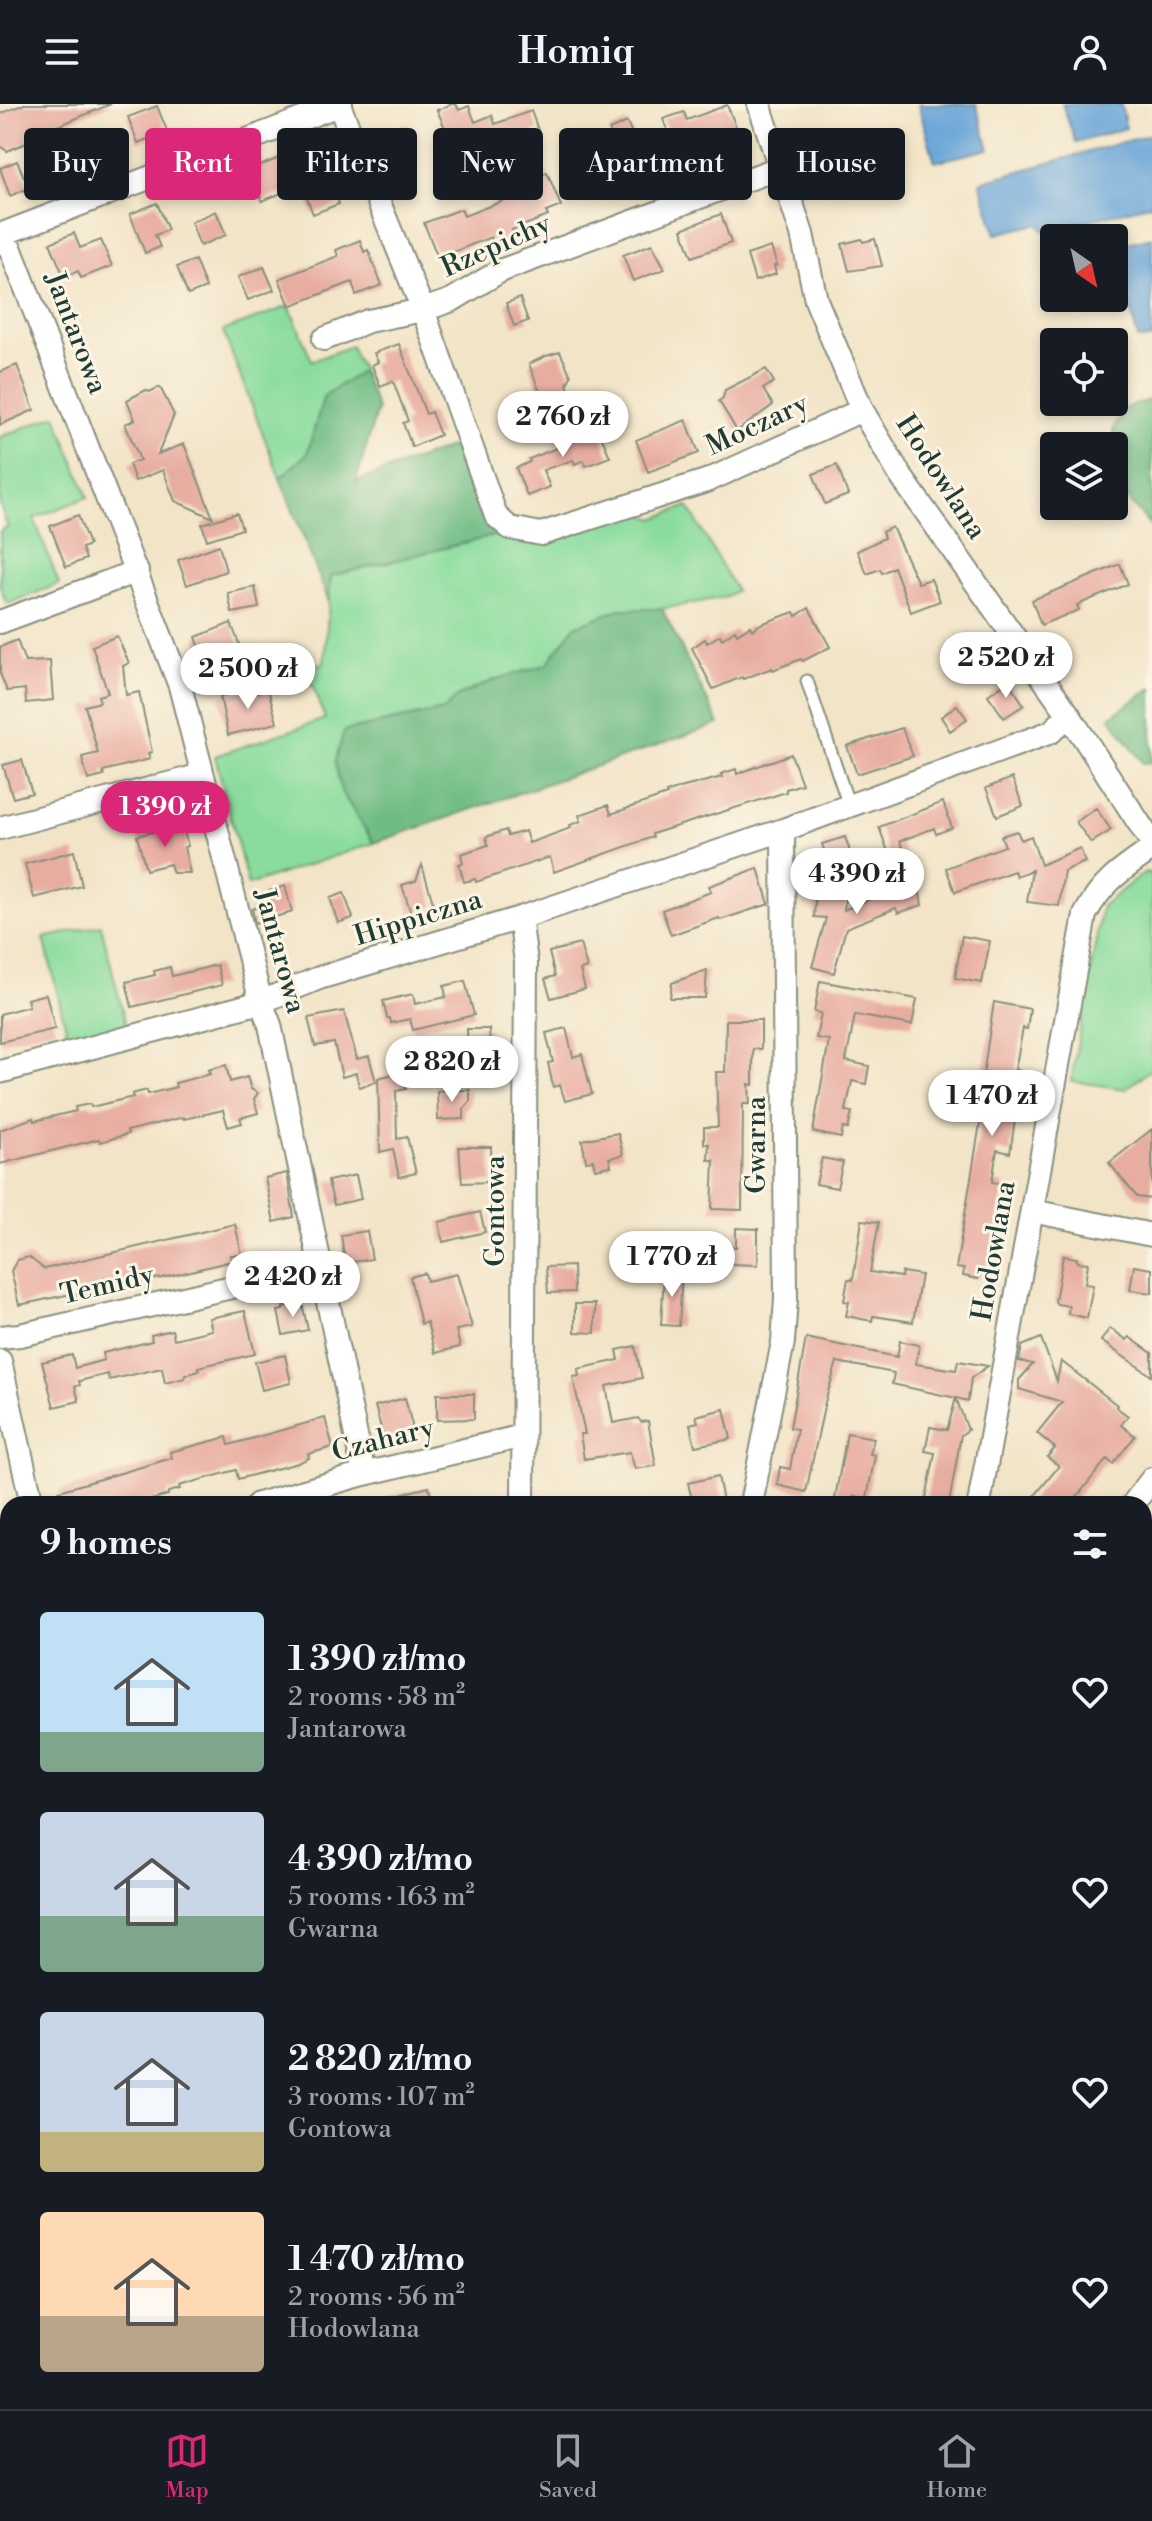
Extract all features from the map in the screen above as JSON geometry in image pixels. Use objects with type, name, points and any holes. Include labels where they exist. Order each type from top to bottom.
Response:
[{"type":"street","points":[[0,235],[340,104],[423,310]]},
{"type":"street","name":"Hodowlana","points":[[759,104],[768,130]]},
{"type":"street","name":"Rzepichy","points":[[324,339],[368,321],[423,310],[452,300],[500,271],[768,172]]},
{"type":"street","name":"Hodowlana","points":[[791,200],[816,300],[862,410],[900,475],[1069,715],[1152,846],[1095,894],[1085,915],[980,1496]]},
{"type":"street","name":"Jantarowa","points":[[0,235],[11,250],[180,686],[261,1002],[270,1025],[364,1474]]},
{"type":"street","name":"Moczary","points":[[423,310],[496,516],[510,528],[541,534],[709,480],[862,410]]},
{"type":"street","points":[[0,622],[137,571]]},
{"type":"street","name":"Hippiczna","points":[[0,1072],[261,1002],[319,978],[520,918],[783,830],[1051,732],[1069,715]]},
{"type":"street","points":[[0,828],[202,775]]},
{"type":"street","name":"Gwarna","points":[[753,1496],[783,1342],[786,1299],[783,830]]},
{"type":"street","name":"Gontowa","points":[[520,918],[526,962],[523,1496]]},
{"type":"street","points":[[1032,1211],[1152,1235]]},
{"type":"street","name":"Temidy","points":[[0,1337],[320,1267]]},
{"type":"street","points":[[0,1361],[30,1496]]},
{"type":"street","name":"Czahary","points":[[286,1496],[523,1436]]},
{"type":"street","points":[[1139,1496],[1152,1479]]},
{"type":"lane","points":[[807,681],[849,806]]},
{"type":"green space","points":[[289,306],[312,361],[351,346],[362,371],[324,396],[307,454],[280,478],[223,331]]},
{"type":"green space","points":[[362,371],[377,409],[356,482],[461,443],[497,535],[331,576],[329,602],[280,478],[307,454],[324,396]]},
{"type":"green space","points":[[1152,399],[1152,527],[1128,499],[1128,432],[1113,432],[1119,416],[1128,416],[1128,407]]},
{"type":"green space","points":[[56,415],[88,497],[34,518],[59,584],[7,604],[0,586],[0,531],[8,527],[0,506],[0,437]]},
{"type":"green space","points":[[688,506],[736,591],[725,597],[662,609],[620,609],[576,626],[546,665],[494,680],[458,696],[444,710],[344,731],[341,791],[374,843],[248,885],[215,756],[325,719],[305,665],[324,664],[331,576],[497,535],[531,542],[638,512],[654,519]]},
{"type":"green space","points":[[620,609],[662,609],[719,724],[374,843],[341,791],[335,762],[344,731],[444,710],[458,696],[494,680],[546,665],[575,626]]},
{"type":"green space","points":[[1152,688],[1152,762],[1143,763],[1110,717]]},
{"type":"green space","points":[[1145,872],[1152,874],[1152,1068],[1126,1089],[1071,1081],[1102,906]]},
{"type":"green space","points":[[101,925],[126,1025],[69,1040],[44,938]]},
{"type":"water","points":[[918,104],[976,104],[989,149],[935,162]]},
{"type":"water","points":[[1062,104],[1121,104],[1126,128],[1076,143]]},
{"type":"water","points":[[1152,134],[1152,204],[1076,224],[1040,224],[1040,227],[1037,224],[996,234],[980,182]]},
{"type":"water","points":[[1152,237],[1152,339],[1138,339],[1128,300],[1128,243]]},
{"type":"building","points":[[24,104],[111,104],[53,128],[24,128],[24,144],[7,151],[0,146],[0,114]]},
{"type":"building","points":[[452,104],[456,104],[459,110],[469,106],[475,122],[492,115],[495,124],[531,111],[537,128],[445,128],[437,110]]},
{"type":"building","points":[[727,105],[737,128],[667,128],[663,119],[684,112],[687,120]]},
{"type":"building","points":[[157,106],[166,128],[145,128],[145,140],[138,143],[128,117]]},
{"type":"building","points":[[627,122],[630,128],[614,128]]},
{"type":"building","points":[[277,159],[277,195],[262,201],[261,199],[261,165]]},
{"type":"building","points":[[17,161],[24,177],[24,190],[10,196],[0,168]]},
{"type":"building","points":[[547,172],[561,206],[546,212],[548,216],[512,230],[514,234],[493,243],[491,237],[438,258],[424,223],[461,209],[464,216],[505,200],[543,200],[543,174]]},
{"type":"building","points":[[308,200],[338,200],[339,204],[313,214]]},
{"type":"building","points":[[157,203],[168,230],[155,235],[160,247],[145,253],[130,214]]},
{"type":"building","points":[[216,211],[226,235],[200,246],[191,222]]},
{"type":"building","points":[[721,214],[731,243],[692,257],[682,229]]},
{"type":"building","points":[[74,233],[80,248],[101,240],[112,266],[81,278],[78,271],[64,277],[50,243]]},
{"type":"building","points":[[862,239],[863,242],[875,239],[882,266],[849,271],[842,244]]},
{"type":"building","points":[[360,240],[364,252],[368,250],[382,285],[356,295],[352,282],[290,306],[279,279],[338,256],[336,250]]},
{"type":"building","points":[[652,244],[665,269],[633,281],[623,255]]},
{"type":"building","points":[[771,247],[777,265],[774,266],[776,274],[755,281],[747,255]]},
{"type":"building","points":[[195,260],[206,288],[188,295],[177,267]]},
{"type":"building","points":[[264,267],[274,290],[248,300],[238,277]]},
{"type":"building","points":[[520,298],[528,321],[514,326],[506,303]]},
{"type":"building","points":[[399,344],[426,414],[431,412],[440,435],[412,447],[403,423],[408,421],[393,381],[380,386],[372,365],[378,362],[374,353]]},
{"type":"building","points":[[560,352],[571,376],[567,384],[571,395],[562,398],[559,405],[554,401],[545,405],[529,364]]},
{"type":"building","points":[[17,365],[34,410],[0,425],[0,372]]},
{"type":"building","points":[[766,369],[774,382],[763,389],[773,405],[737,431],[719,401],[725,390]]},
{"type":"building","points":[[160,387],[174,415],[158,454],[184,444],[213,518],[175,501],[163,470],[135,481],[129,464],[140,460],[125,424],[135,420],[127,400]]},
{"type":"building","points":[[518,406],[529,430],[511,437],[501,413]]},
{"type":"building","points":[[686,420],[699,453],[648,472],[636,440]]},
{"type":"building","points":[[597,426],[610,457],[586,466],[584,460],[575,464],[573,460],[543,470],[550,487],[527,496],[516,468],[530,462],[529,459],[567,444],[565,439]]},
{"type":"building","points":[[837,465],[848,495],[825,504],[813,474]]},
{"type":"building","points":[[237,513],[242,529],[207,540],[202,524]]},
{"type":"building","points":[[78,515],[89,545],[82,548],[86,559],[66,567],[50,526]]},
{"type":"building","points":[[892,527],[918,583],[931,579],[940,601],[911,612],[894,567],[882,573],[880,569],[867,574],[857,551],[884,538],[882,532]]},
{"type":"building","points":[[219,545],[226,571],[187,585],[178,560]]},
{"type":"building","points":[[1120,564],[1128,584],[1077,605],[1079,610],[1041,625],[1032,600]]},
{"type":"building","points":[[255,587],[259,608],[232,613],[228,593]]},
{"type":"building","points":[[809,608],[830,647],[803,661],[801,659],[742,677],[713,689],[692,648],[705,639],[707,643],[720,635],[722,639],[735,630],[737,634],[750,626],[752,630],[794,612],[796,616]]},
{"type":"building","points":[[231,623],[241,649],[205,663],[196,637]]},
{"type":"building","points":[[117,636],[129,663],[123,666],[126,695],[139,692],[152,752],[148,753],[150,759],[103,771],[104,776],[88,780],[82,757],[98,753],[85,706],[100,702],[98,696],[108,693],[92,646]]},
{"type":"building","points":[[971,636],[986,659],[969,671],[953,648]]},
{"type":"building","points":[[17,640],[25,662],[50,661],[53,700],[26,703],[25,689],[7,691],[0,673],[0,647]]},
{"type":"building","points":[[1008,681],[1024,705],[1004,718],[988,695]]},
{"type":"building","points":[[268,689],[277,723],[228,735],[220,696],[245,690],[246,695]]},
{"type":"building","points":[[957,705],[967,719],[950,731],[941,717]]},
{"type":"building","points":[[902,728],[913,756],[857,774],[847,746]]},
{"type":"building","points":[[791,754],[802,784],[786,789],[786,792],[652,834],[653,837],[554,872],[550,857],[476,882],[475,879],[464,882],[459,864],[463,863],[461,854],[488,845],[486,837],[506,830],[508,836],[525,831],[529,843],[571,828],[570,825],[581,821],[579,815],[608,805],[611,814],[680,788],[722,777],[721,774],[736,769],[737,774]]},
{"type":"building","points":[[22,760],[32,793],[13,798],[3,765]]},
{"type":"building","points":[[1012,778],[1023,806],[997,816],[986,788]]},
{"type":"building","points":[[943,802],[952,828],[936,834],[934,828],[900,841],[905,855],[891,860],[879,827]]},
{"type":"building","points":[[1096,808],[1111,830],[1091,843],[1076,822]]},
{"type":"building","points":[[182,824],[190,873],[173,873],[170,864],[146,870],[137,836]]},
{"type":"building","points":[[1017,831],[1021,840],[1031,836],[1041,865],[1080,848],[1085,862],[1064,871],[1059,906],[1027,902],[1032,870],[1016,876],[1014,871],[955,892],[946,868],[1005,846],[1001,836]]},
{"type":"building","points":[[845,837],[849,848],[848,865],[832,871],[822,844]]},
{"type":"building","points":[[74,851],[82,886],[34,898],[25,864]]},
{"type":"building","points":[[422,865],[434,906],[411,913],[402,885],[416,881]]},
{"type":"building","points":[[758,868],[769,904],[671,935],[662,910],[711,892],[709,886]]},
{"type":"building","points":[[912,876],[919,888],[922,905],[898,913],[896,908],[846,928],[834,973],[812,967],[826,918],[814,917],[816,890],[846,892],[844,910],[881,895],[879,888]]},
{"type":"building","points":[[285,886],[292,912],[255,923],[252,909],[272,903],[269,891]]},
{"type":"building","points":[[344,893],[353,918],[338,923],[330,898]]},
{"type":"building","points":[[962,936],[990,941],[982,983],[955,978]]},
{"type":"building","points":[[580,944],[587,968],[580,970],[585,989],[551,998],[545,979],[555,976],[549,952]]},
{"type":"building","points":[[217,965],[222,985],[132,1007],[126,982],[155,975],[154,971],[170,967],[172,976]]},
{"type":"building","points":[[707,970],[705,998],[670,998],[672,983]]},
{"type":"building","points":[[465,981],[474,1015],[413,1030],[410,1019],[391,1023],[387,1018],[383,1001],[413,994],[415,1004],[446,997],[444,986]]},
{"type":"building","points":[[820,981],[917,999],[912,1025],[855,1015],[846,1061],[869,1066],[866,1084],[852,1081],[846,1111],[852,1112],[848,1129],[843,1128],[841,1138],[813,1132],[829,1040],[816,1038],[821,1013],[814,1012]]},
{"type":"building","points":[[46,994],[55,1029],[0,1042],[0,1014],[29,1006],[27,999]]},
{"type":"building","points":[[994,1002],[1030,1009],[1015,1070],[1018,1070],[1014,1093],[1019,1094],[1010,1153],[997,1150],[992,1182],[1004,1184],[995,1236],[987,1274],[980,1272],[978,1279],[963,1276],[964,1269],[956,1268],[987,1082],[982,1082]]},
{"type":"building","points":[[344,1011],[357,1059],[369,1056],[376,1082],[359,1087],[356,1073],[342,1077],[334,1043],[315,1046],[308,1018]]},
{"type":"building","points":[[726,1020],[761,1020],[761,1049],[753,1049],[750,1104],[743,1104],[742,1210],[712,1209],[714,1160],[708,1160],[709,1144],[704,1144],[704,1127],[718,1127],[716,1072],[725,1072]]},
{"type":"building","points":[[566,1028],[573,1057],[582,1054],[592,1094],[565,1101],[560,1085],[553,1087],[548,1063],[553,1062],[546,1033]]},
{"type":"building","points":[[467,1029],[489,1029],[490,1054],[468,1054]]},
{"type":"building","points":[[226,1065],[230,1082],[247,1077],[251,1089],[258,1093],[254,1099],[258,1113],[240,1118],[242,1123],[228,1127],[223,1110],[0,1164],[0,1130],[33,1118],[34,1121],[76,1111],[75,1107],[90,1104],[91,1107],[133,1097],[132,1094],[147,1090],[148,1094],[176,1087],[175,1083],[210,1074],[208,1070]]},
{"type":"building","points":[[402,1072],[406,1089],[396,1091],[397,1139],[407,1137],[416,1173],[399,1177],[393,1149],[380,1152],[378,1078]]},
{"type":"building","points":[[470,1090],[470,1102],[464,1109],[464,1119],[438,1120],[437,1091]]},
{"type":"building","points":[[1152,1129],[1152,1199],[1137,1197],[1109,1163]]},
{"type":"building","points":[[618,1133],[623,1155],[609,1158],[611,1166],[595,1169],[593,1160],[586,1161],[582,1140]]},
{"type":"building","points":[[459,1147],[491,1147],[492,1182],[462,1183]]},
{"type":"building","points":[[822,1158],[843,1162],[837,1188],[816,1184]]},
{"type":"building","points":[[287,1173],[294,1217],[274,1222],[265,1178]]},
{"type":"building","points":[[356,1175],[361,1199],[334,1205],[328,1181]]},
{"type":"building","points":[[480,1212],[485,1232],[443,1242],[439,1222]]},
{"type":"building","points":[[862,1220],[879,1222],[870,1272],[901,1277],[902,1272],[921,1275],[913,1322],[873,1316],[872,1321],[846,1316],[849,1302],[844,1301],[848,1279],[853,1280]]},
{"type":"building","points":[[235,1224],[242,1255],[230,1255],[232,1261],[162,1278],[91,1290],[92,1293],[77,1296],[76,1293],[19,1305],[11,1271],[17,1260],[29,1257],[44,1269]]},
{"type":"building","points":[[736,1228],[758,1229],[758,1265],[730,1264],[730,1246],[736,1247]]},
{"type":"building","points":[[367,1231],[372,1259],[345,1263],[341,1235]]},
{"type":"building","points":[[1063,1256],[1088,1263],[1085,1284],[1093,1285],[1087,1318],[1068,1314],[1069,1306],[1055,1301]]},
{"type":"building","points":[[573,1266],[574,1292],[548,1293],[546,1267]]},
{"type":"building","points":[[1134,1266],[1152,1269],[1152,1293],[1130,1290]]},
{"type":"building","points":[[425,1273],[427,1281],[457,1274],[472,1327],[456,1330],[460,1347],[435,1353],[427,1322],[421,1324],[410,1277]]},
{"type":"building","points":[[664,1273],[682,1273],[679,1326],[661,1325]]},
{"type":"building","points":[[302,1303],[308,1330],[283,1335],[278,1311]]},
{"type":"building","points":[[575,1304],[595,1304],[595,1333],[575,1332]]},
{"type":"building","points":[[245,1311],[255,1354],[198,1367],[199,1371],[185,1375],[185,1378],[165,1383],[162,1368],[109,1380],[108,1374],[79,1381],[80,1385],[75,1387],[79,1401],[54,1407],[42,1362],[72,1355],[75,1368],[104,1360],[103,1353],[152,1341],[151,1335],[172,1330],[174,1339],[212,1330],[209,1318]]},
{"type":"building","points":[[1110,1328],[1152,1353],[1152,1376],[1101,1341]]},
{"type":"building","points":[[806,1338],[897,1357],[900,1341],[919,1345],[916,1364],[956,1370],[958,1361],[988,1366],[971,1378],[968,1401],[892,1384],[894,1373],[837,1362],[806,1492],[777,1485],[780,1467],[790,1469],[797,1429],[790,1428]]},
{"type":"building","points":[[1041,1338],[1057,1381],[1061,1361],[1128,1416],[1121,1425],[1135,1436],[1113,1464],[1107,1459],[1077,1496],[1035,1496],[1059,1466],[1047,1457],[1055,1448],[1037,1433],[1062,1402],[1019,1389],[1019,1380],[1033,1364],[1019,1361],[1022,1346]]},
{"type":"building","points":[[635,1346],[642,1378],[606,1386],[613,1423],[638,1418],[641,1422],[648,1421],[656,1466],[635,1469],[630,1452],[584,1459],[580,1434],[585,1434],[573,1377],[579,1376],[578,1369],[619,1360],[617,1350]]},
{"type":"building","points":[[285,1355],[291,1383],[262,1390],[255,1362]]},
{"type":"building","points":[[437,1394],[474,1394],[474,1419],[437,1420]]},
{"type":"building","points":[[405,1398],[412,1425],[407,1442],[397,1436],[384,1439],[375,1406]]},
{"type":"building","points":[[956,1398],[968,1430],[961,1435],[950,1496],[927,1496],[935,1453],[925,1451],[930,1427],[947,1430]]},
{"type":"building","points":[[724,1409],[731,1439],[695,1446],[690,1424],[698,1422],[696,1416]]},
{"type":"building","points":[[325,1418],[333,1447],[308,1454],[309,1458],[298,1463],[238,1479],[236,1470],[179,1486],[180,1489],[165,1496],[60,1496],[59,1491],[172,1458],[170,1452],[227,1437],[229,1445]]},
{"type":"building","points":[[847,1433],[874,1438],[870,1454],[875,1455],[867,1496],[835,1496]]},
{"type":"building","points":[[718,1476],[722,1496],[691,1496],[688,1483]]},
{"type":"building","points":[[429,1487],[431,1496],[392,1496]]}]
